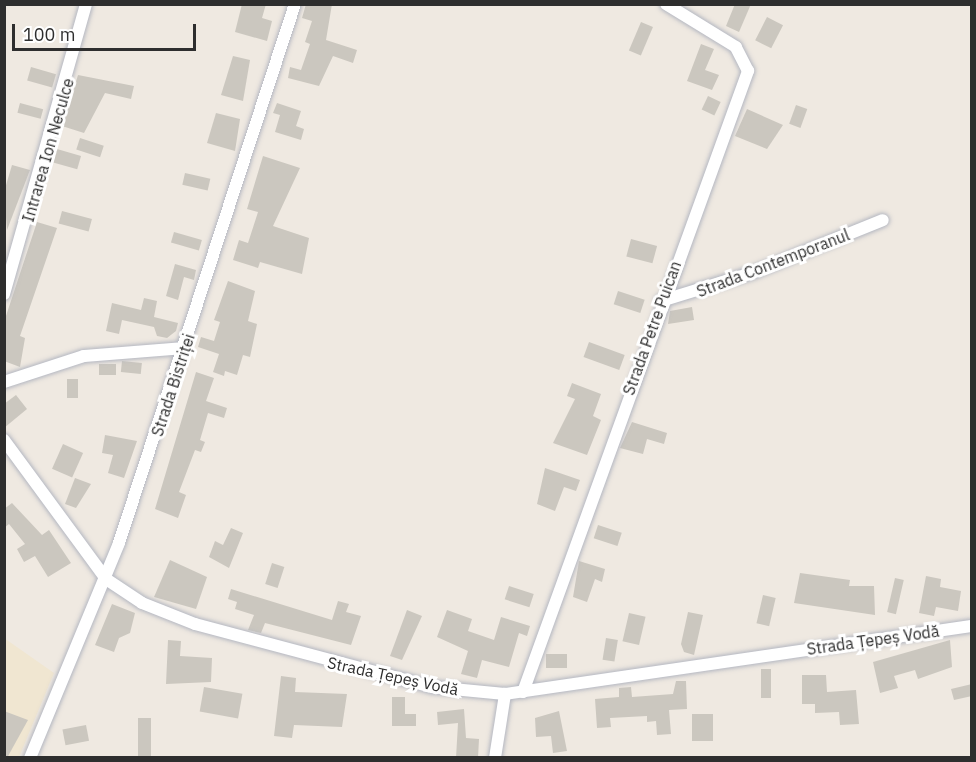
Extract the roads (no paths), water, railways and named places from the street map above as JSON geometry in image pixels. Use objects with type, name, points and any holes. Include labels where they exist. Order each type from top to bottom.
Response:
[{"type":"street","name":"Intrarea Ion Neculce","points":[[4,294],[86,4]]},
{"type":"street","name":"Strada Bistriței","points":[[30,758],[106,579],[185,348],[295,4]]},
{"type":"street","name":"Strada Petre Puican","points":[[523,692],[661,301],[748,71],[736,47],[666,4]]},
{"type":"street","name":"Strada Contemporanul","points":[[661,301],[752,273],[884,220]]},
{"type":"street","points":[[4,382],[84,356],[185,348]]},
{"type":"street","name":"Strada Țepeș Vodă","points":[[4,440],[106,579],[142,603],[195,624],[373,674],[505,694],[972,626]]},
{"type":"street","points":[[495,758],[505,694]]}]
